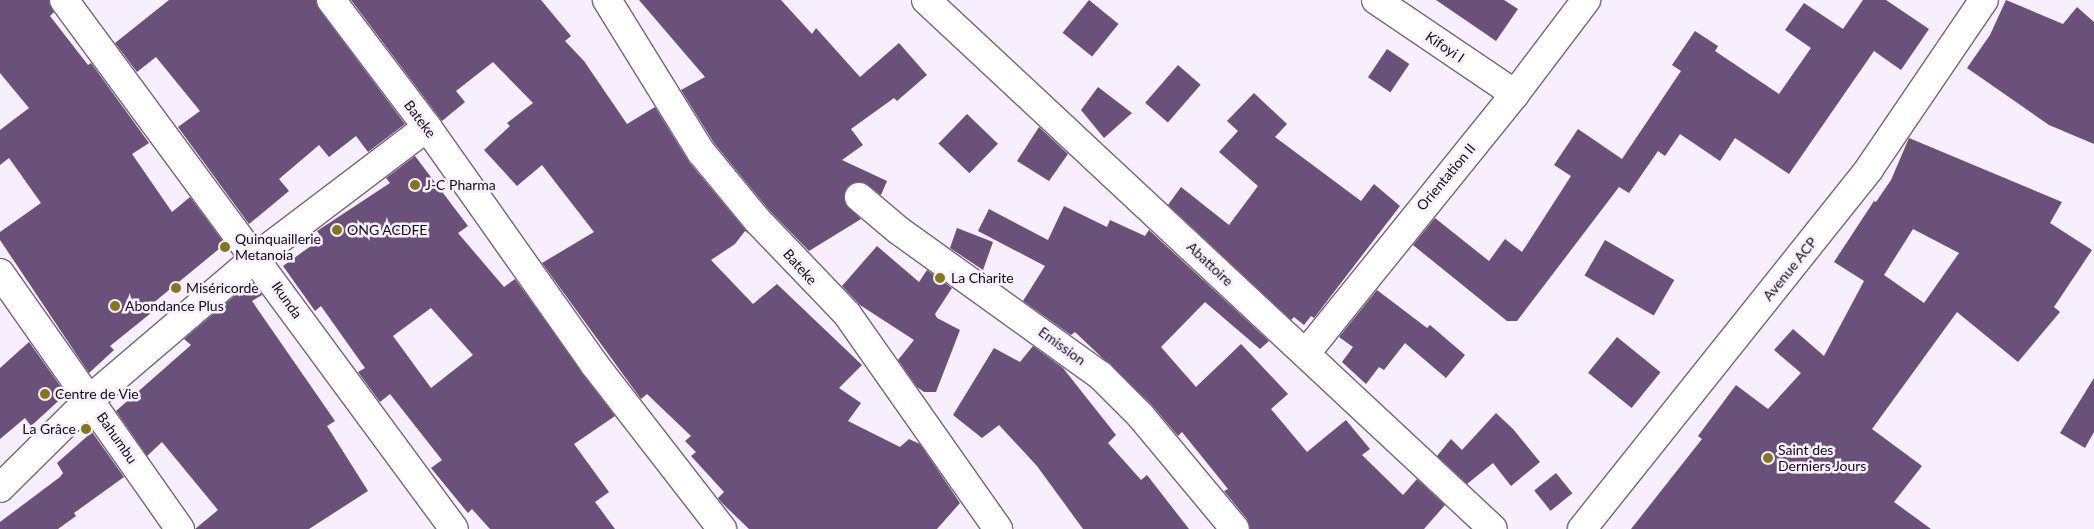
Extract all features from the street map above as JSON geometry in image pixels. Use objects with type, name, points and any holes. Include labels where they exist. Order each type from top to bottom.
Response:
[{"type":"street","name":"Ikunda","points":[[64,0],[256,257],[454,529]]},
{"type":"street","name":"Bateke","points":[[607,0],[701,152],[757,220],[846,314],[998,529]]},
{"type":"street","name":"Abattoire","points":[[926,0],[1306,353],[1492,529]]},
{"type":"street","name":"Kifoyi I","points":[[1376,0],[1515,94]]},
{"type":"street","name":"Orientation II","points":[[1306,353],[1515,94],[1586,0]]},
{"type":"street","name":"Avenue ACP","points":[[1582,529],[1869,169],[1984,0]]},
{"type":"street","name":"Bateke","points":[[332,1],[427,127],[594,364],[722,529]]},
{"type":"street","points":[[0,488],[90,399],[256,257],[427,127]]},
{"type":"street","name":"Emission","points":[[859,196],[906,235],[1100,375],[1140,415],[1235,529]]},
{"type":"street","name":"Bahumbu","points":[[0,273],[180,529]]},
{"type":"building","points":[[0,0],[49,0],[54,12],[50,16],[88,65],[91,63],[149,143],[132,154],[172,212],[190,197],[225,244],[152,304],[156,309],[110,346],[114,350],[89,373],[0,240],[0,232],[41,203],[9,158],[0,165],[0,130],[29,108],[0,73]]},
{"type":"building","points":[[169,0],[316,0],[319,9],[405,124],[368,152],[356,136],[329,157],[319,145],[279,179],[289,191],[249,224],[178,127],[200,111],[156,57],[137,72],[115,43]]},
{"type":"building","points":[[351,0],[541,0],[571,36],[565,41],[584,61],[627,124],[655,107],[689,162],[749,234],[745,231],[735,244],[711,260],[753,304],[777,284],[862,365],[839,388],[861,403],[848,421],[900,447],[909,439],[920,444],[960,503],[937,529],[749,529],[721,502],[718,498],[724,492],[691,456],[696,452],[685,441],[691,436],[647,394],[641,399],[542,263],[594,232],[542,165],[517,186],[484,150],[510,126],[507,123],[533,103],[493,62],[456,91],[465,102],[442,121]]},
{"type":"building","points":[[639,0],[781,0],[812,34],[816,28],[860,77],[899,43],[927,75],[897,101],[894,98],[851,129],[863,145],[842,160],[887,181],[881,195],[862,182],[847,187],[845,203],[861,219],[809,251],[769,210],[714,143],[681,90],[705,77]]},
{"type":"building","points":[[1089,0],[1119,24],[1092,57],[1063,33]]},
{"type":"building","points":[[1436,0],[1504,0],[1518,9],[1496,41]]},
{"type":"building","points":[[1863,0],[1886,0],[1929,29],[1901,70],[1874,51],[1789,174],[1735,138],[1720,161],[1680,134],[1665,156],[1658,151],[1629,193],[1619,187],[1517,321],[1507,321],[1413,245],[1435,218],[1489,261],[1505,239],[1522,252],[1571,176],[1554,165],[1578,129],[1622,159],[1681,71],[1672,65],[1695,31],[1718,46],[1715,51],[1779,94],[1811,48],[1785,30],[1804,3],[1843,29]]},
{"type":"building","points":[[2006,0],[2063,24],[2077,7],[2094,22],[2094,144],[2049,125],[1967,68],[1990,35]]},
{"type":"building","points":[[1387,49],[1409,64],[1390,92],[1368,77]]},
{"type":"building","points":[[1178,65],[1201,85],[1168,122],[1145,103]]},
{"type":"building","points":[[1098,87],[1132,113],[1104,138],[1081,110]]},
{"type":"building","points":[[1254,93],[1287,124],[1275,137],[1361,201],[1374,184],[1400,206],[1314,318],[1311,316],[1304,325],[1294,317],[1291,320],[1168,205],[1181,187],[1229,225],[1258,186],[1219,152],[1238,131],[1227,121]]},
{"type":"building","points":[[967,114],[998,144],[969,173],[939,143]]},
{"type":"building","points":[[1039,127],[1068,154],[1049,181],[1017,161]]},
{"type":"building","points":[[1909,138],[2062,202],[2050,223],[2092,250],[2054,307],[2060,312],[2018,362],[1957,312],[1872,429],[1922,466],[1894,502],[1931,529],[1631,529],[1702,439],[1698,436],[1736,385],[1768,409],[1801,373],[1774,350],[1793,329],[1824,356],[1864,281],[1834,262],[1874,201],[1876,202],[1891,180]],"holes":[[[1913,229],[1959,253],[1924,303],[1884,275]]]},
{"type":"building","points":[[415,156],[468,226],[458,233],[504,287],[515,279],[615,416],[574,444],[609,492],[595,502],[615,529],[490,529],[472,509],[468,513],[431,468],[442,460],[390,394],[380,402],[358,372],[365,368],[321,306],[315,311],[283,266],[322,238],[317,231],[390,183],[386,178]],"holes":[[[431,308],[473,355],[431,388],[393,336]]]},
{"type":"building","points":[[1064,206],[1107,227],[1110,220],[1145,236],[1149,230],[1269,341],[1260,349],[1205,302],[1161,347],[1196,387],[1241,344],[1288,394],[1271,409],[1307,452],[1346,420],[1370,449],[1362,455],[1403,495],[1417,479],[1445,505],[1424,529],[1250,529],[1247,519],[1224,491],[1228,489],[1182,432],[1178,436],[1151,404],[1075,332],[1071,335],[1023,301],[1045,266],[978,231],[989,209],[1048,240]]},
{"type":"building","points":[[957,228],[993,242],[983,270],[950,248]]},
{"type":"building","points":[[1605,240],[1674,280],[1654,316],[1584,276]]},
{"type":"building","points":[[877,246],[919,282],[927,270],[952,288],[935,314],[937,318],[960,330],[936,392],[924,392],[917,387],[898,360],[914,340],[860,305],[842,286]]},
{"type":"building","points":[[252,281],[262,295],[252,301],[335,421],[327,426],[368,491],[309,529],[195,529],[218,510],[162,442],[147,456],[116,411],[191,345],[184,339]]},
{"type":"building","points":[[1377,290],[1427,328],[1430,325],[1465,355],[1446,378],[1405,343],[1384,370],[1379,367],[1366,384],[1342,362],[1353,347],[1339,337]]},
{"type":"building","points":[[1617,337],[1661,372],[1632,408],[1588,373]]},
{"type":"building","points":[[29,342],[66,394],[31,426],[25,418],[0,439],[0,368]]},
{"type":"building","points":[[1033,346],[1063,368],[1116,435],[1108,443],[1141,480],[1147,475],[1189,529],[1083,529],[1037,466],[999,425],[982,438],[953,415],[994,348],[1020,362]]},
{"type":"building","points":[[2094,378],[2094,432],[2085,448],[2060,433]]},
{"type":"building","points":[[1496,413],[1513,429],[1540,462],[1511,486],[1493,463],[1467,484],[1437,456],[1451,439],[1462,450]]},
{"type":"building","points":[[92,432],[124,477],[74,513],[76,516],[58,529],[0,529],[0,522],[60,477],[63,473],[57,463]]},
{"type":"building","points":[[1556,473],[1572,493],[1551,511],[1534,491]]},
{"type":"place","name":"J-C Pharma","points":[[415,185]]},
{"type":"place","name":"ONG ACDFE","points":[[337,230]]},
{"type":"place","name":"Quinquaillerie Metanoia","points":[[225,247]]},
{"type":"place","name":"La Charite","points":[[940,278]]},
{"type":"place","name":"Miséricorde","points":[[176,288]]},
{"type":"place","name":"Abondance Plus","points":[[115,306]]},
{"type":"place","name":"Centre de Vie","points":[[45,394]]},
{"type":"place","name":"La Grâce","points":[[86,429]]},
{"type":"place","name":"Saint des Derniers Jours","points":[[1768,458]]}]
